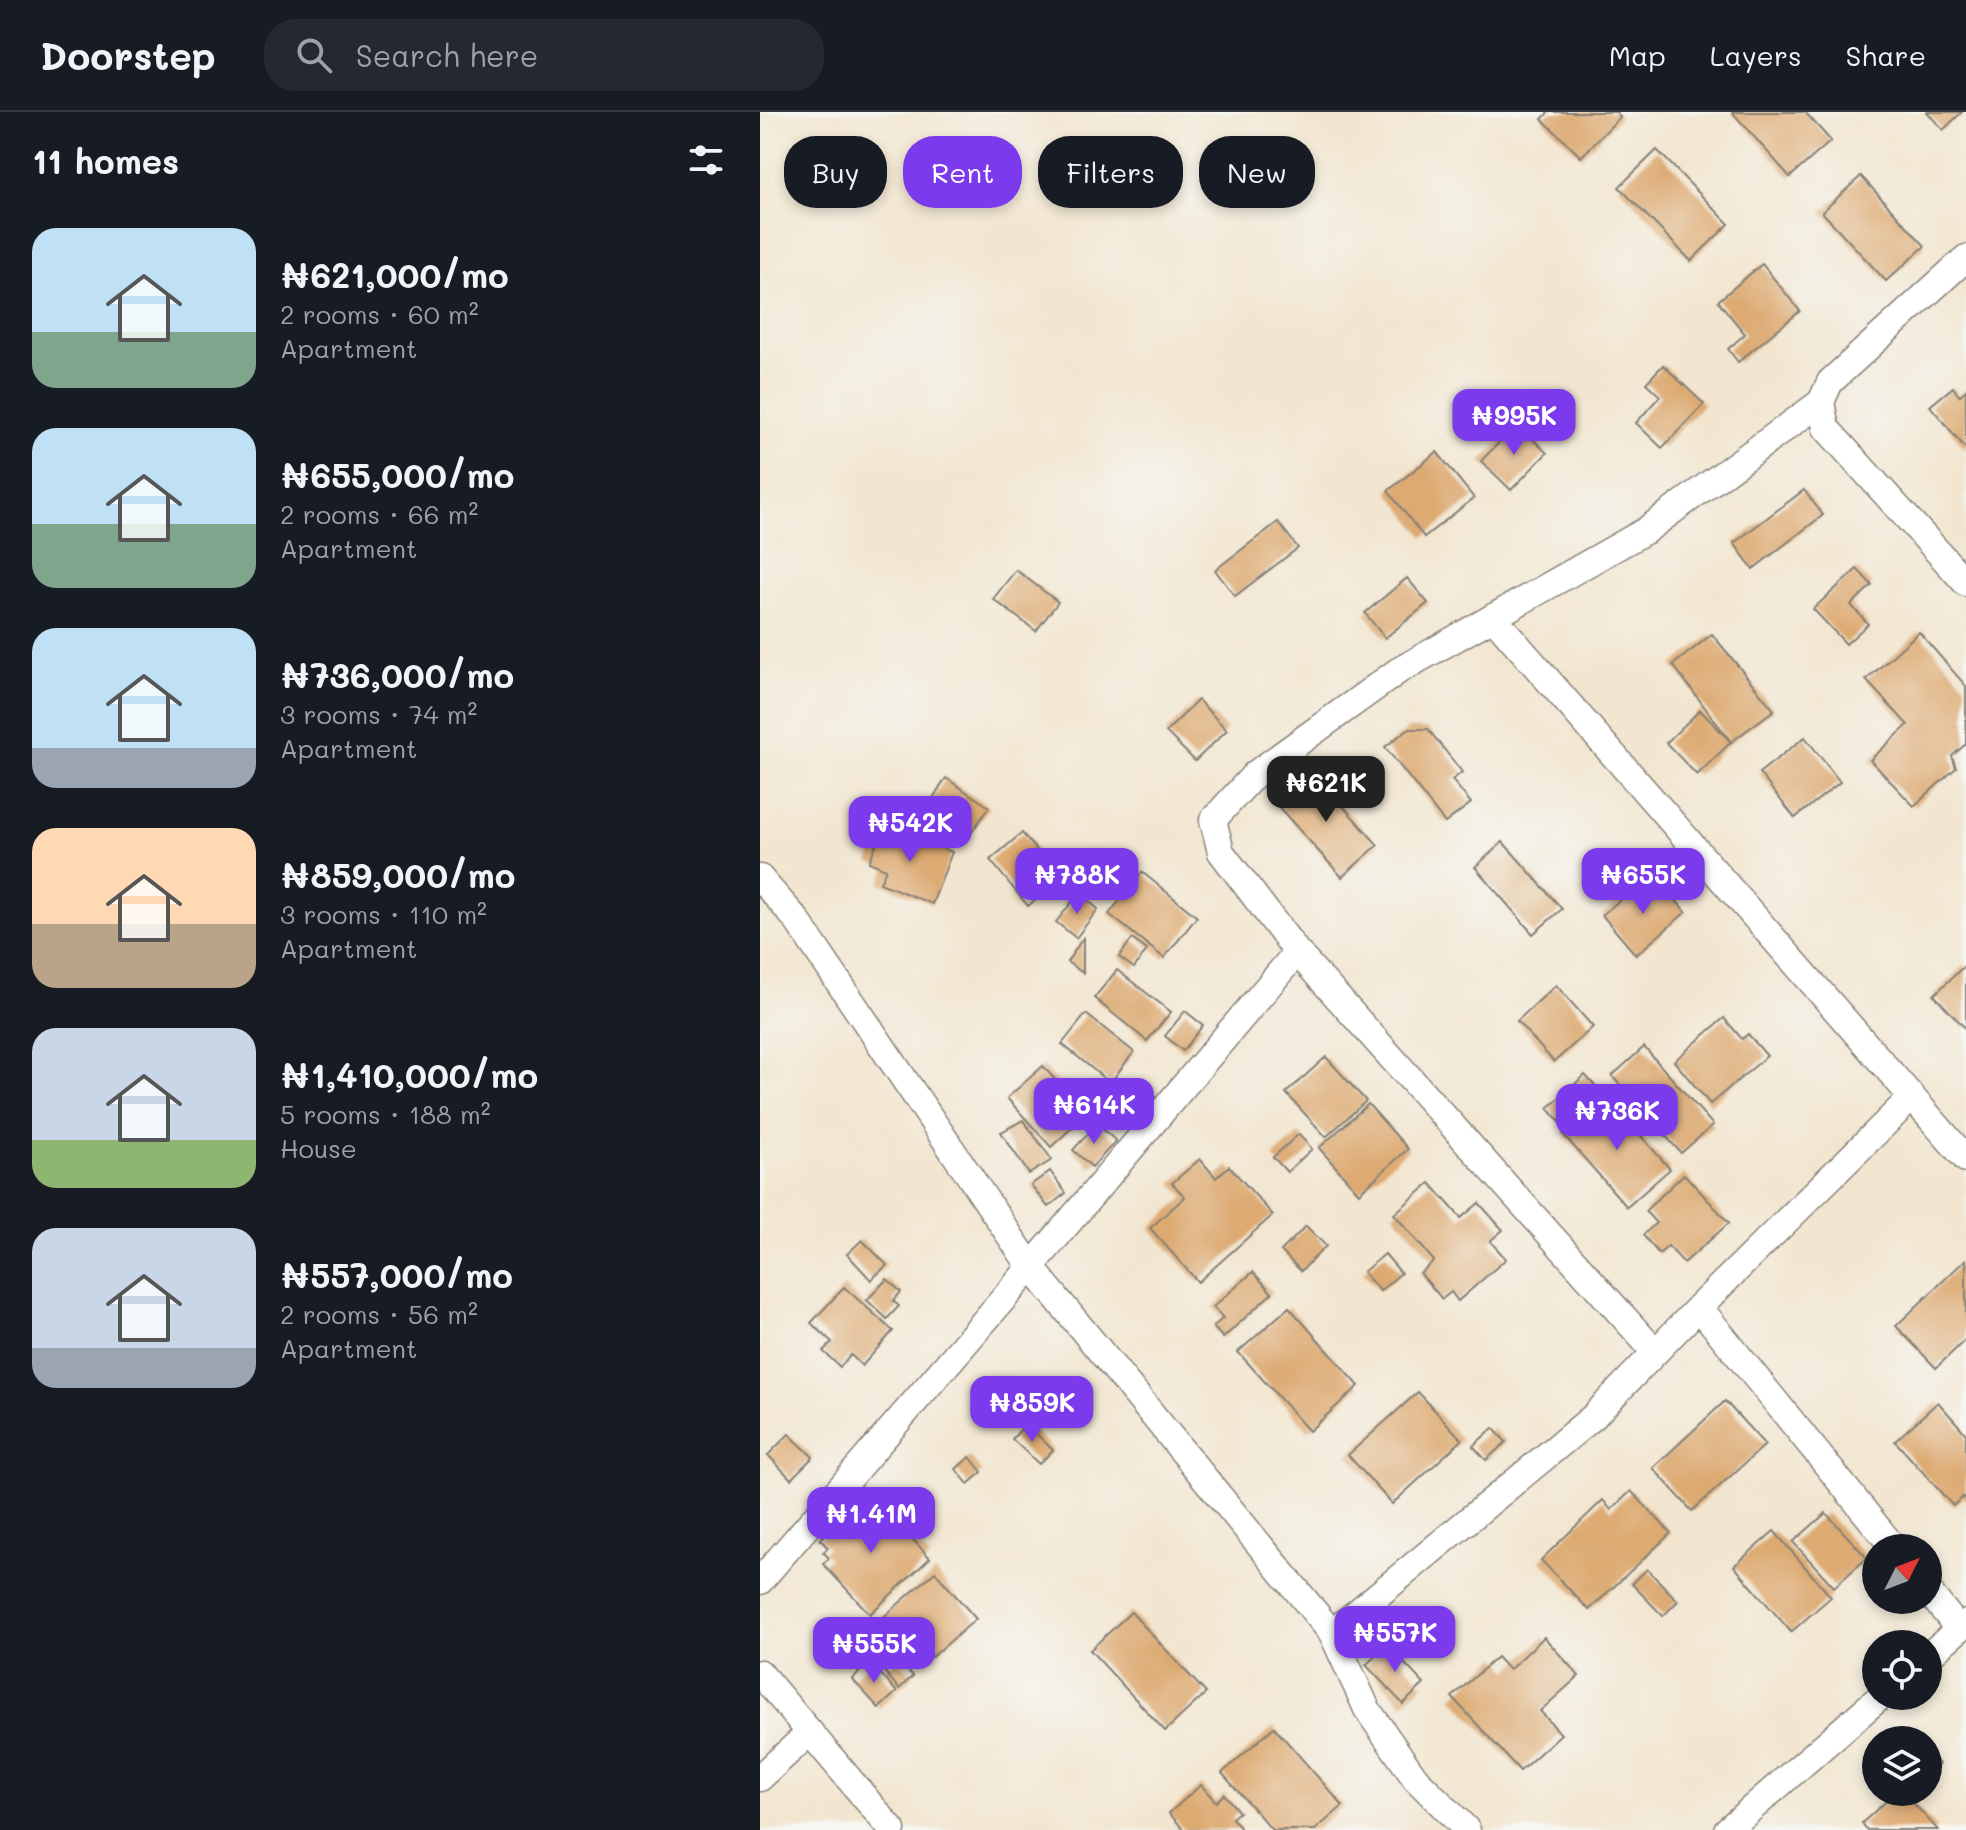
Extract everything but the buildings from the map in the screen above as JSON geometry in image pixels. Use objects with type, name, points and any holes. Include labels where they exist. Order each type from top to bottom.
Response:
[{"type":"street","points":[[1655,1352],[1297,952],[1221,852],[1213,820],[1255,774],[1398,671],[1645,531],[1821,402],[1830,382],[1966,258]]},
{"type":"street","points":[[1821,402],[1826,428],[1966,583]]},
{"type":"street","points":[[1493,617],[1966,1159]]},
{"type":"street","points":[[760,878],[796,919],[1031,1267],[1332,1633],[1367,1709],[1415,1778],[1467,1830]]},
{"type":"street","points":[[760,1581],[1297,952]]},
{"type":"street","points":[[1332,1633],[1593,1417],[1699,1307],[1912,1097]]},
{"type":"street","points":[[1699,1307],[1883,1534]]},
{"type":"street","points":[[1942,1605],[1962,1626],[1942,1644]]},
{"type":"street","points":[[760,1673],[892,1830]]},
{"type":"street","points":[[1727,1830],[1865,1710]]},
{"type":"street","points":[[760,1778],[810,1732]]}]
